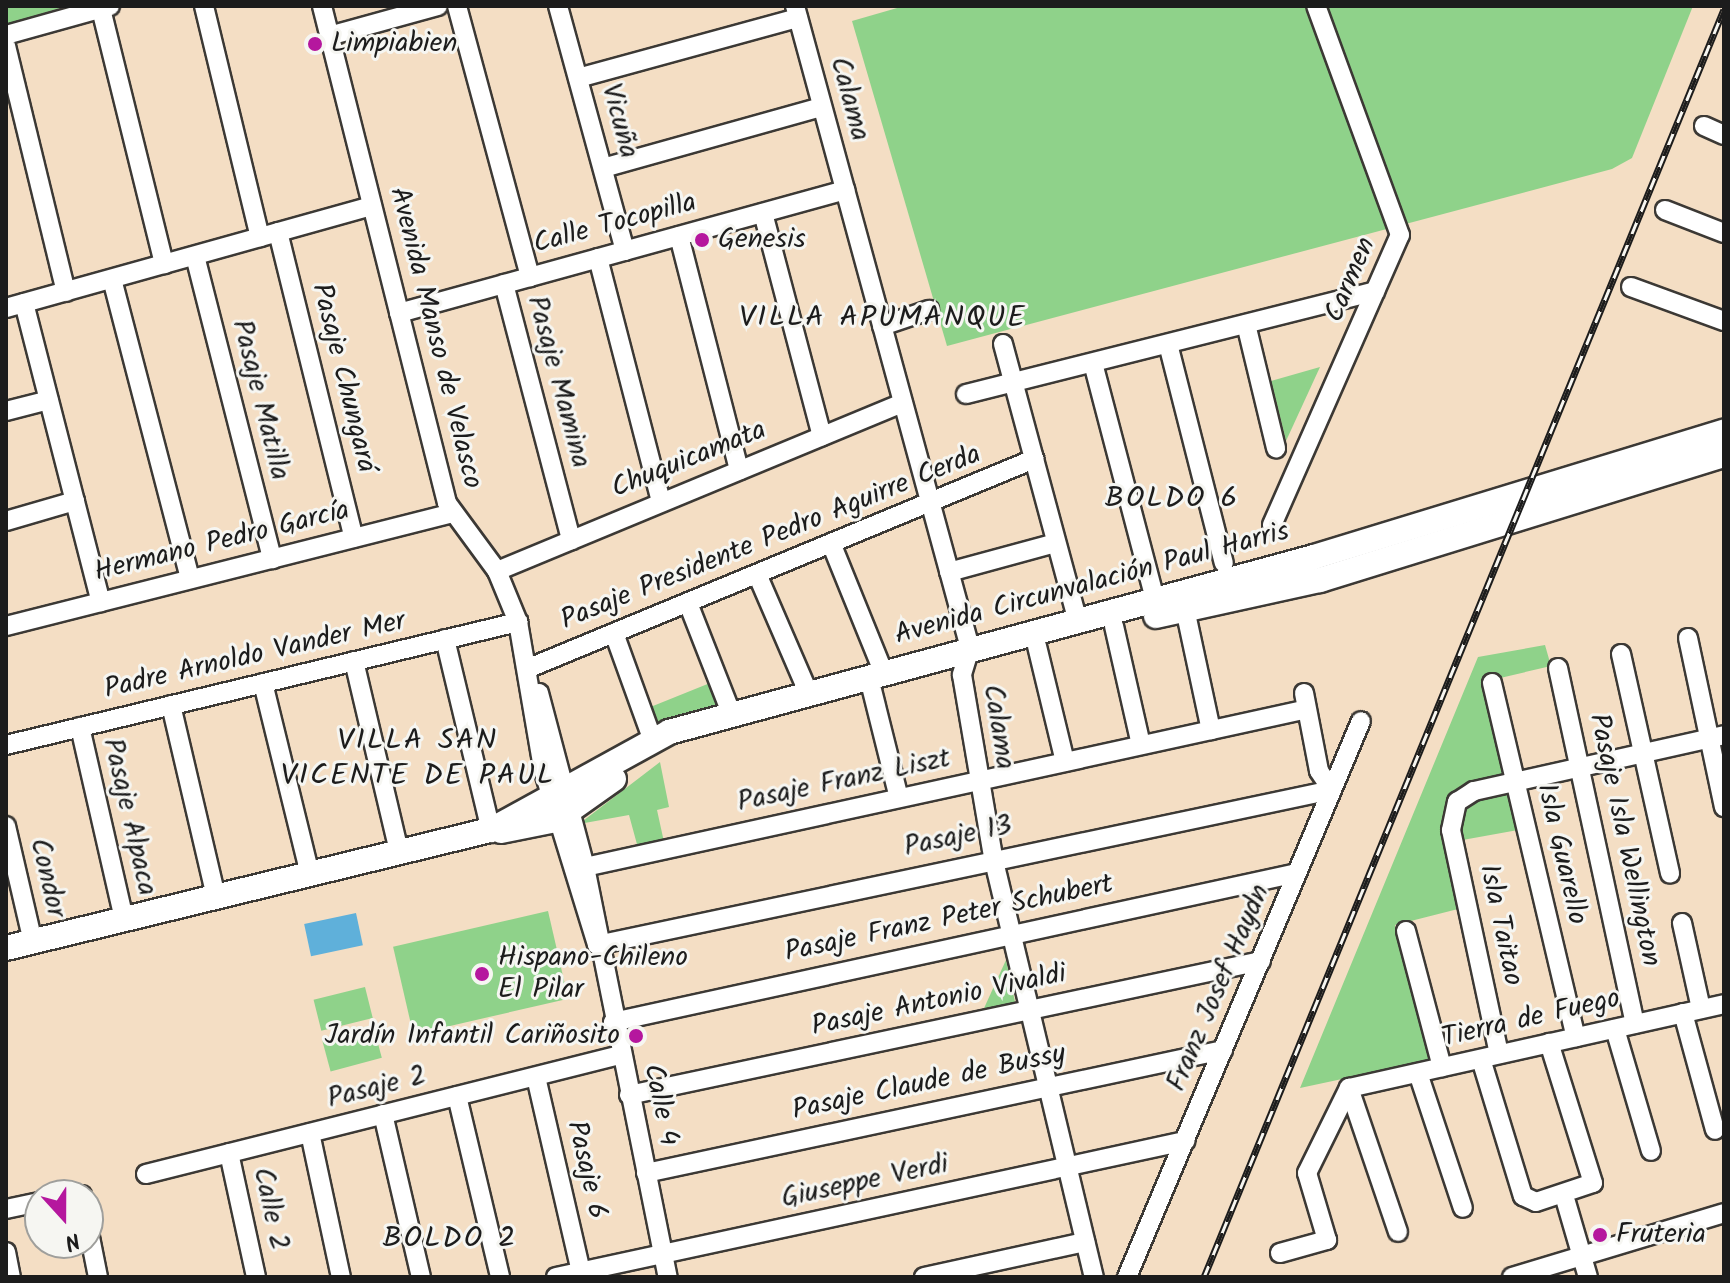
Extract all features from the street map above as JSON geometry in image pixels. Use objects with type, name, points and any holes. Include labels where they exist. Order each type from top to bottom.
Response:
[{"type":"main road","name":"Avenida Circunvalación Paul Harris","points":[[6,948],[491,830],[562,805],[658,750],[877,680],[965,657],[1077,619],[1155,599],[1724,432]]},
{"type":"main road","name":"Avenida Circunvalación Paul Harris","points":[[965,657],[1037,646],[1185,609],[1320,580],[1724,455]]},
{"type":"main road","name":"Avenida Circunvalación Paul Harris","points":[[562,805],[652,738],[808,692],[877,680]]},
{"type":"street","name":"Pasaje Chungará","points":[[204,6],[354,538]]},
{"type":"street","name":"Avenida Manso de Velasco","points":[[322,6],[453,513],[497,571],[518,622],[562,805]]},
{"type":"street","points":[[329,36],[438,6]]},
{"type":"street","points":[[457,6],[530,277]]},
{"type":"street","name":"Vicuña","points":[[558,6],[625,251]]},
{"type":"street","name":"Carmen","points":[[1272,525],[1399,230],[1316,6]]},
{"type":"street","points":[[6,35],[106,7],[164,264]]},
{"type":"street","points":[[578,78],[797,12]]},
{"type":"street","name":"Calama","points":[[797,12],[949,572],[965,657],[978,781],[993,857],[1094,1277]]},
{"type":"street","points":[[6,46],[66,292]]},
{"type":"street","points":[[603,168],[822,107]]},
{"type":"street","points":[[1704,126],[1724,135]]},
{"type":"street","name":"Calle Tocopilla","points":[[399,313],[845,190]]},
{"type":"street","points":[[101,602],[49,400],[15,306],[372,206]]},
{"type":"street","points":[[1665,210],[1724,233]]},
{"type":"street","points":[[763,213],[822,436]]},
{"type":"street","points":[[679,236],[739,470]]},
{"type":"street","name":"Pasaje Matilla","points":[[195,256],[272,559]]},
{"type":"street","points":[[598,258],[661,502]]},
{"type":"street","points":[[112,279],[190,579]]},
{"type":"street","name":"Pasaje Mamina","points":[[504,284],[571,540]]},
{"type":"street","points":[[1631,287],[1724,321]]},
{"type":"street","points":[[966,394],[1375,291]]},
{"type":"street","points":[[882,326],[929,310]]},
{"type":"street","points":[[1246,324],[1276,448]]},
{"type":"street","points":[[1003,344],[1077,619]]},
{"type":"street","points":[[1168,344],[1224,563]]},
{"type":"street","points":[[1093,363],[1155,599]]},
{"type":"street","points":[[6,411],[49,400]]},
{"type":"street","name":"Chuquicamata","points":[[497,571],[903,403]]},
{"type":"street","name":"Pasaje Presidente Pedro Aguirre Cerda","points":[[529,668],[1034,459]]},
{"type":"street","points":[[6,521],[75,501]]},
{"type":"street","name":"Hermano Pedro García","points":[[6,626],[453,513]]},
{"type":"street","points":[[831,543],[877,680],[899,798]]},
{"type":"street","points":[[949,572],[1056,543]]},
{"type":"street","points":[[757,574],[808,692]]},
{"type":"street","points":[[688,603],[731,713]]},
{"type":"street","points":[[1185,609],[1211,730]]},
{"type":"street","name":"Padre Arnoldo Vander Mer","points":[[6,745],[518,622]]},
{"type":"street","points":[[1114,626],[1141,745]]},
{"type":"street","points":[[614,633],[652,738]]},
{"type":"street","points":[[1688,638],[1717,736],[1724,807]]},
{"type":"street","points":[[445,639],[491,830]]},
{"type":"street","points":[[1037,646],[1065,762]]},
{"type":"street","points":[[1621,654],[1670,874]]},
{"type":"street","points":[[354,661],[399,852]]},
{"type":"street","name":"Pasaje Isla Wellington","points":[[1558,668],[1635,1024]]},
{"type":"street","points":[[263,683],[310,874]]},
{"type":"street","name":"Isla Guarello","points":[[1492,683],[1576,1037]]},
{"type":"street","name":"Pasaje Franz Liszt","points":[[585,867],[1211,730],[1304,702],[1319,771],[1332,790]]},
{"type":"street","points":[[171,705],[216,897]]},
{"type":"street","name":"Franz Josef Haydn","points":[[1127,1277],[1361,721]]},
{"type":"street","name":"Pasaje Alpaca","points":[[80,727],[124,919]]},
{"type":"street","points":[[1515,782],[1717,736]]},
{"type":"street","name":"Isla Taitao","points":[[1515,782],[1467,794],[1453,808],[1451,830],[1490,1056],[1523,1196],[1536,1202],[1593,1183],[1549,1043]]},
{"type":"street","name":"Pasaje 13","points":[[597,945],[993,857],[1332,790]]},
{"type":"street","name":"Calle 4","points":[[562,805],[585,867],[597,945]]},
{"type":"street","name":"Calle 4","points":[[562,805],[597,945],[668,1277]]},
{"type":"street","name":"Condor","points":[[6,826],[33,942]]},
{"type":"street","name":"Pasaje Franz Peter Schubert","points":[[613,1022],[1297,873]]},
{"type":"street","points":[[1682,923],[1692,1011],[1715,1130]]},
{"type":"street","points":[[1406,931],[1442,1067]]},
{"type":"street","name":"Pasaje Antonio Vivaldi","points":[[629,1095],[1261,961]]},
{"type":"street","name":"Tierra de Fuego","points":[[1349,1088],[1724,1004]]},
{"type":"street","points":[[1615,1029],[1651,1151]]},
{"type":"street","name":"Pasaje Claude de Bussy","points":[[646,1173],[1223,1050]]},
{"type":"street","name":"Pasaje 2","points":[[146,1174],[620,1055]]},
{"type":"street","points":[[1418,1073],[1463,1208]]},
{"type":"street","name":"Pasaje 6","points":[[536,1077],[581,1274]]},
{"type":"street","points":[[1349,1088],[1398,1232]]},
{"type":"street","points":[[1280,1253],[1327,1240],[1307,1173],[1349,1088]]},
{"type":"street","points":[[457,1096],[500,1277]]},
{"type":"street","points":[[383,1114],[421,1277]]},
{"type":"street","points":[[310,1133],[341,1277]]},
{"type":"street","name":"Giuseppe Verdi","points":[[556,1277],[1185,1141]]},
{"type":"street","name":"Calle 2","points":[[229,1153],[256,1277]]},
{"type":"street","points":[[1566,1202],[1588,1277]]},
{"type":"street","points":[[1512,1277],[1724,1213]]},
{"type":"street","points":[[924,1277],[1085,1242]]},
{"type":"street","points":[[6,1252],[11,1277]]},
{"type":"green space","points":[[6,6],[68,6],[6,24]]},
{"type":"green space","points":[[904,6],[1693,6],[1632,158],[1612,169],[947,346],[852,21]]},
{"type":"green space","points":[[1320,367],[1286,441],[1271,381]]},
{"type":"green space","points":[[1545,645],[1551,666],[1483,682],[1518,830],[1446,843],[1462,908],[1395,925],[1431,1060],[1300,1088],[1478,657]]},
{"type":"green space","points":[[715,681],[726,710],[658,730],[648,708]]},
{"type":"green space","points":[[660,762],[669,807],[657,810],[664,842],[638,848],[629,815],[579,824]]},
{"type":"green space","name":"Hispano-Chileno El Pilar","points":[[548,911],[568,999],[413,1034],[393,947]]},
{"type":"green space","points":[[1006,960],[1017,1011],[980,1017]]},
{"type":"green space","points":[[365,987],[373,1018],[321,1031],[314,1000]]},
{"type":"green space","points":[[373,1025],[382,1058],[331,1072],[322,1039]]},
{"type":"water","points":[[356,913],[363,945],[311,956],[304,924]]},
{"type":"railway","points":[[1204,1277],[1724,9]]},
{"type":"place","name":"Limpiabien","points":[[315,44]]},
{"type":"place","name":"Genesis","points":[[702,240]]},
{"type":"place","name":"Hispano-Chileno El Pilar","points":[[482,974]]},
{"type":"place","name":"Jardín Infantil Cariñosito","points":[[636,1036]]},
{"type":"place","name":"Fruteria","points":[[1600,1235]]},
{"type":"district","name":"VILLA APUMANQUE","points":[[883,318]]},
{"type":"district","name":"BOLDO 6","points":[[1172,499]]},
{"type":"district","name":"VILLA SAN VICENTE DE PAUL","points":[[418,758]]},
{"type":"district","name":"BOLDO 2","points":[[450,1239]]}]
